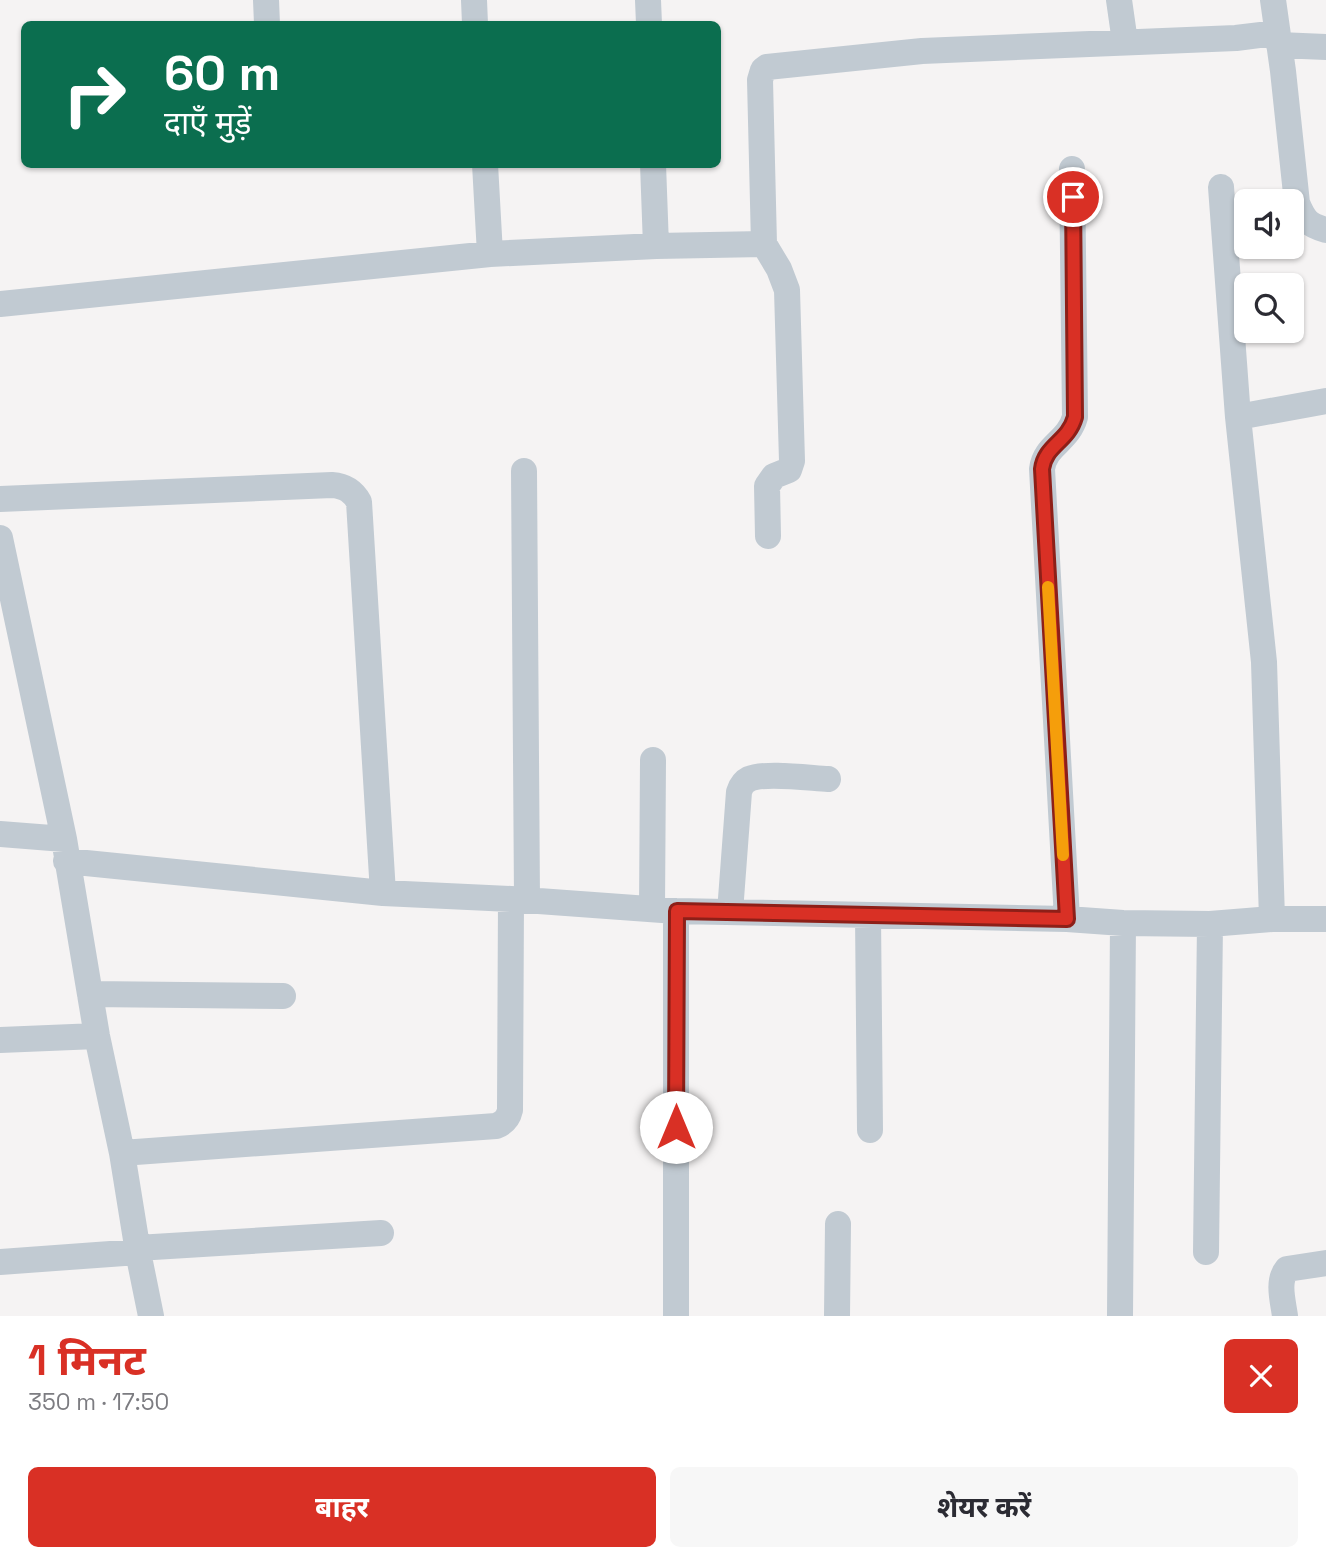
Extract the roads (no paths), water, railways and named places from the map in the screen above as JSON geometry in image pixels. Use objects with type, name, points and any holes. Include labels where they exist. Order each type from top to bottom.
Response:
[{"type":"street","points":[[266,0],[267,21]]},
{"type":"street","points":[[474,0],[475,21]]},
{"type":"street","points":[[648,0],[649,21]]},
{"type":"street","points":[[1119,0],[1125,42]]},
{"type":"street","points":[[1273,0],[1297,203],[1309,223],[1326,230]]},
{"type":"street","points":[[768,536],[767,486],[774,476],[789,470],[792,461],[787,290],[779,269],[764,244],[760,80],[766,67],[922,51],[1236,37],[1278,39],[1326,47]]},
{"type":"street","points":[[485,168],[491,254]]},
{"type":"street","points":[[653,168],[656,246]]},
{"type":"street","points":[[1067,919],[1042,469],[1043,459],[1067,435],[1075,417],[1072,169]]},
{"type":"street","points":[[1220,187],[1238,416],[1264,662],[1272,919]]},
{"type":"street","points":[[0,304],[491,254],[764,244]]},
{"type":"street","points":[[1238,416],[1326,401]]},
{"type":"street","points":[[122,1153],[496,1126],[507,1119],[510,1110],[519,900],[524,471]]},
{"type":"street","points":[[0,499],[332,485],[345,487],[355,496],[359,502],[383,893]]},
{"type":"street","points":[[0,538],[65,850],[97,1036],[122,1153],[151,1316]]},
{"type":"street","points":[[653,760],[664,910],[676,1316]]},
{"type":"street","points":[[730,912],[739,792],[742,784],[748,779],[761,776],[828,779]]},
{"type":"street","points":[[0,834],[65,850],[383,893],[664,910],[1067,919],[1123,923],[1210,924],[1272,919],[1326,919]]},
{"type":"street","points":[[868,915],[870,1130]]},
{"type":"street","points":[[1120,1316],[1123,923]]},
{"type":"street","points":[[1206,1252],[1210,924]]},
{"type":"street","points":[[90,995],[283,996]]},
{"type":"street","points":[[0,1040],[97,1036]]},
{"type":"street","points":[[837,1316],[838,1224]]},
{"type":"street","points":[[0,1262],[381,1233]]},
{"type":"street","points":[[1284,1316],[1281,1280],[1284,1272],[1287,1269],[1326,1263]]}]
